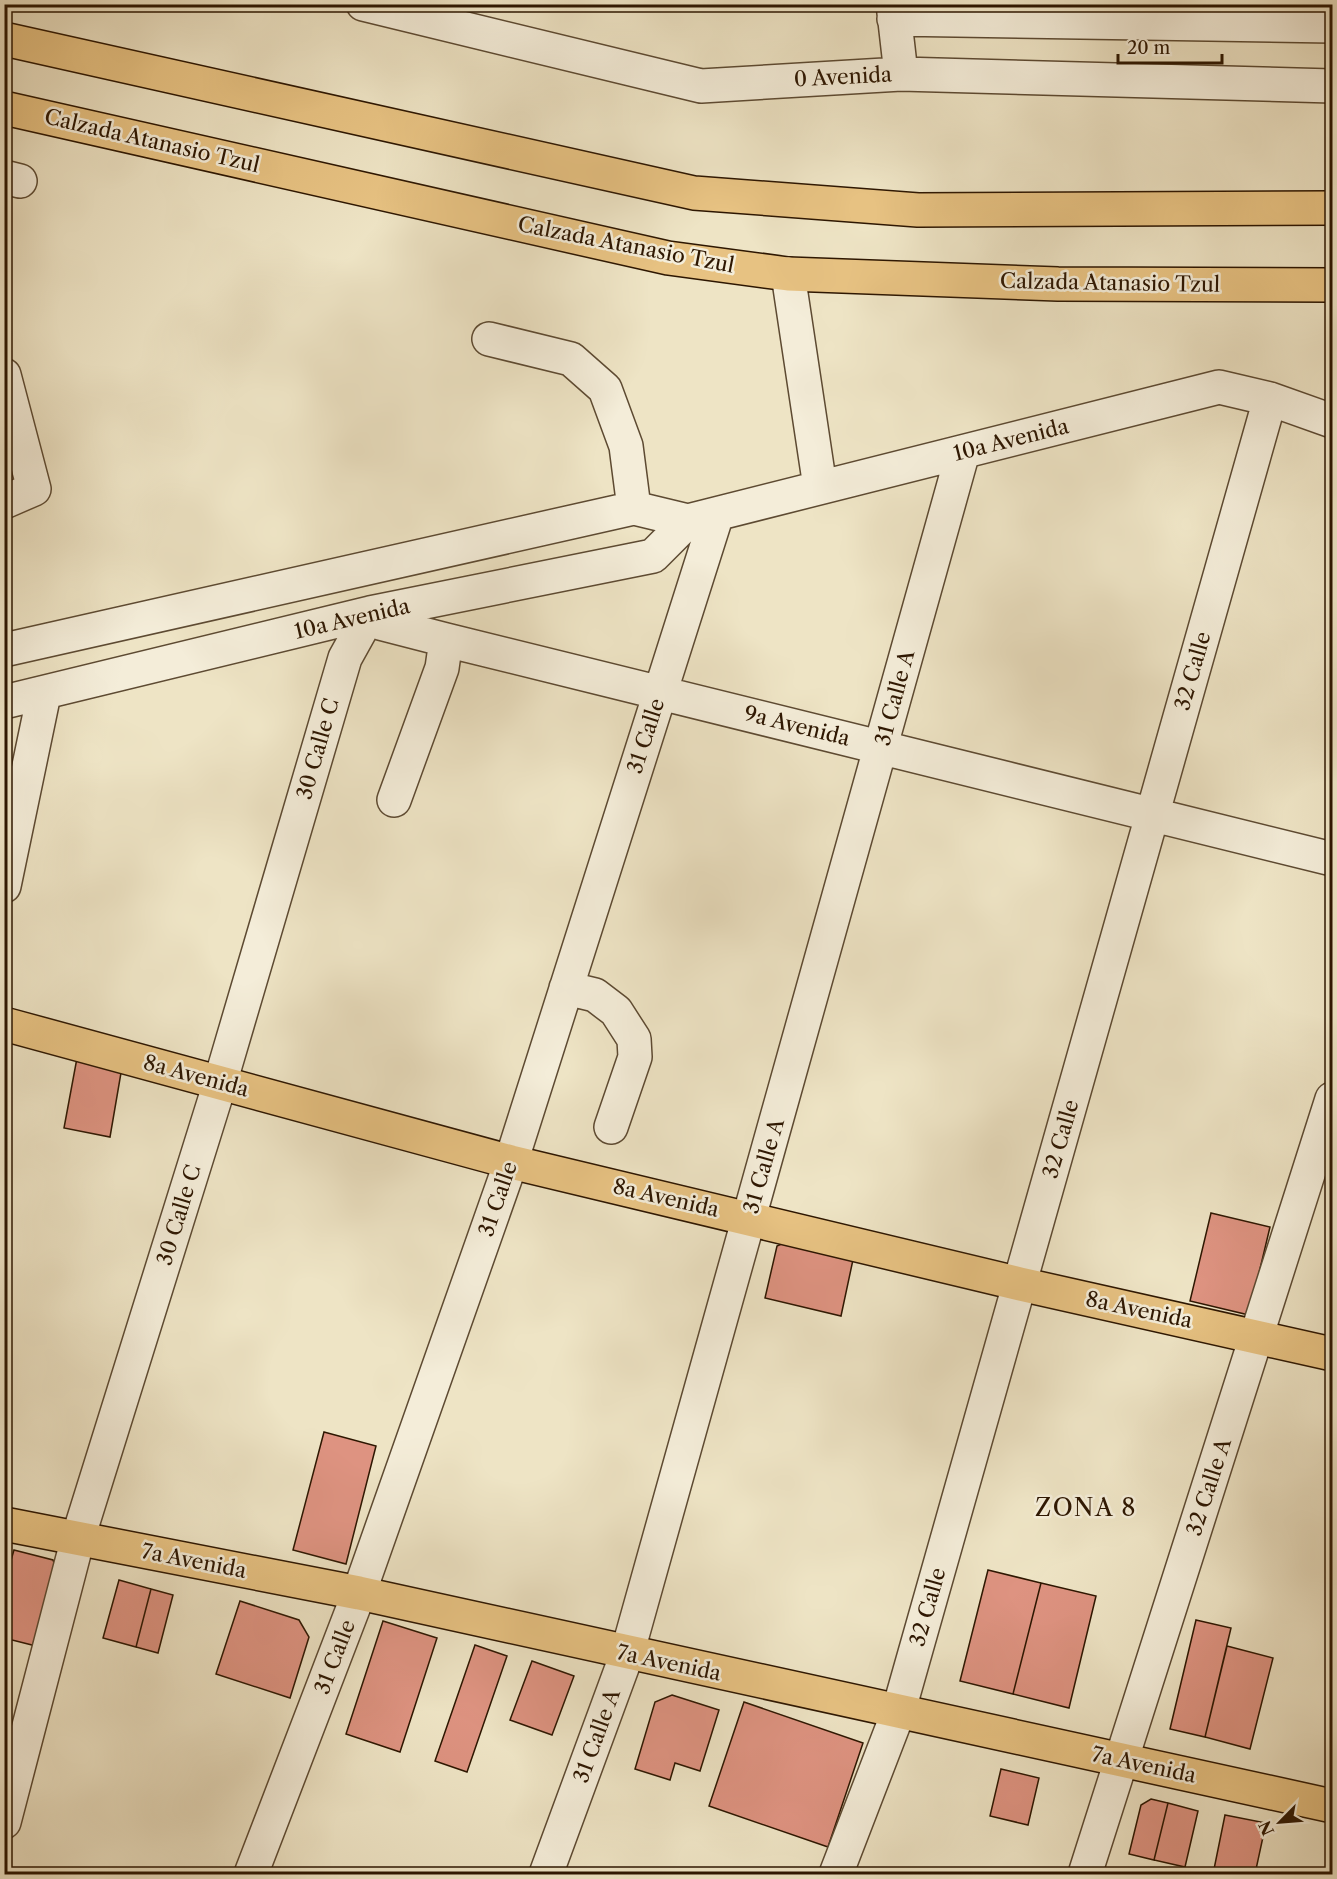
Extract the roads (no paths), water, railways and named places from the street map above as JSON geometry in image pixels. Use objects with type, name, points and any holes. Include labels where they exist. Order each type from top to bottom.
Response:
[{"type":"main road","points":[[4,39],[694,193],[918,210],[1332,208]]},
{"type":"main road","name":"Calzada Atanasio Tzul","points":[[4,108],[668,258],[788,274],[1058,284],[1332,285]]},
{"type":"main road","name":"8a Avenida","points":[[4,1024],[511,1162],[1020,1284],[1257,1335],[1332,1354]]},
{"type":"main road","name":"7a Avenida","points":[[4,1524],[359,1593],[627,1654],[1332,1806]]},
{"type":"street","name":"0 Avenida","points":[[363,4],[701,86],[901,74],[1332,86]]},
{"type":"street","points":[[901,74],[894,12],[1332,26]]},
{"type":"street","points":[[788,274],[820,487]]},
{"type":"street","points":[[489,339],[571,359],[605,389],[626,446],[634,508]]},
{"type":"street","points":[[4,375],[34,489],[4,502]]},
{"type":"street","name":"10a Avenida","points":[[4,650],[634,508],[702,517],[1219,387],[1270,399],[1332,421]]},
{"type":"street","name":"32 Calle","points":[[836,1875],[898,1713],[1270,399]]},
{"type":"street","name":"31 Calle A","points":[[546,1875],[627,1654],[963,452]]},
{"type":"street","name":"10a Avenida","points":[[4,702],[45,694],[370,613],[653,556],[702,517]]},
{"type":"street","name":"31 Calle","points":[[251,1875],[359,1593],[511,1162],[660,692],[702,517]]},
{"type":"street","name":"9a Avenida","points":[[370,613],[380,623],[446,640],[1332,859]]},
{"type":"street","name":"30 Calle C","points":[[4,1822],[78,1538],[220,1083],[345,658],[370,613]]},
{"type":"street","points":[[394,800],[441,668],[446,640]]},
{"type":"street","points":[[4,886],[45,694]]},
{"type":"street","points":[[566,988],[595,995],[616,1011],[634,1039],[635,1057],[611,1127]]},
{"type":"street","name":"32 Calle A","points":[[1085,1875],[1332,1099]]},
{"type":"district","name":"ZONA 8","points":[[1086,1508]]}]
